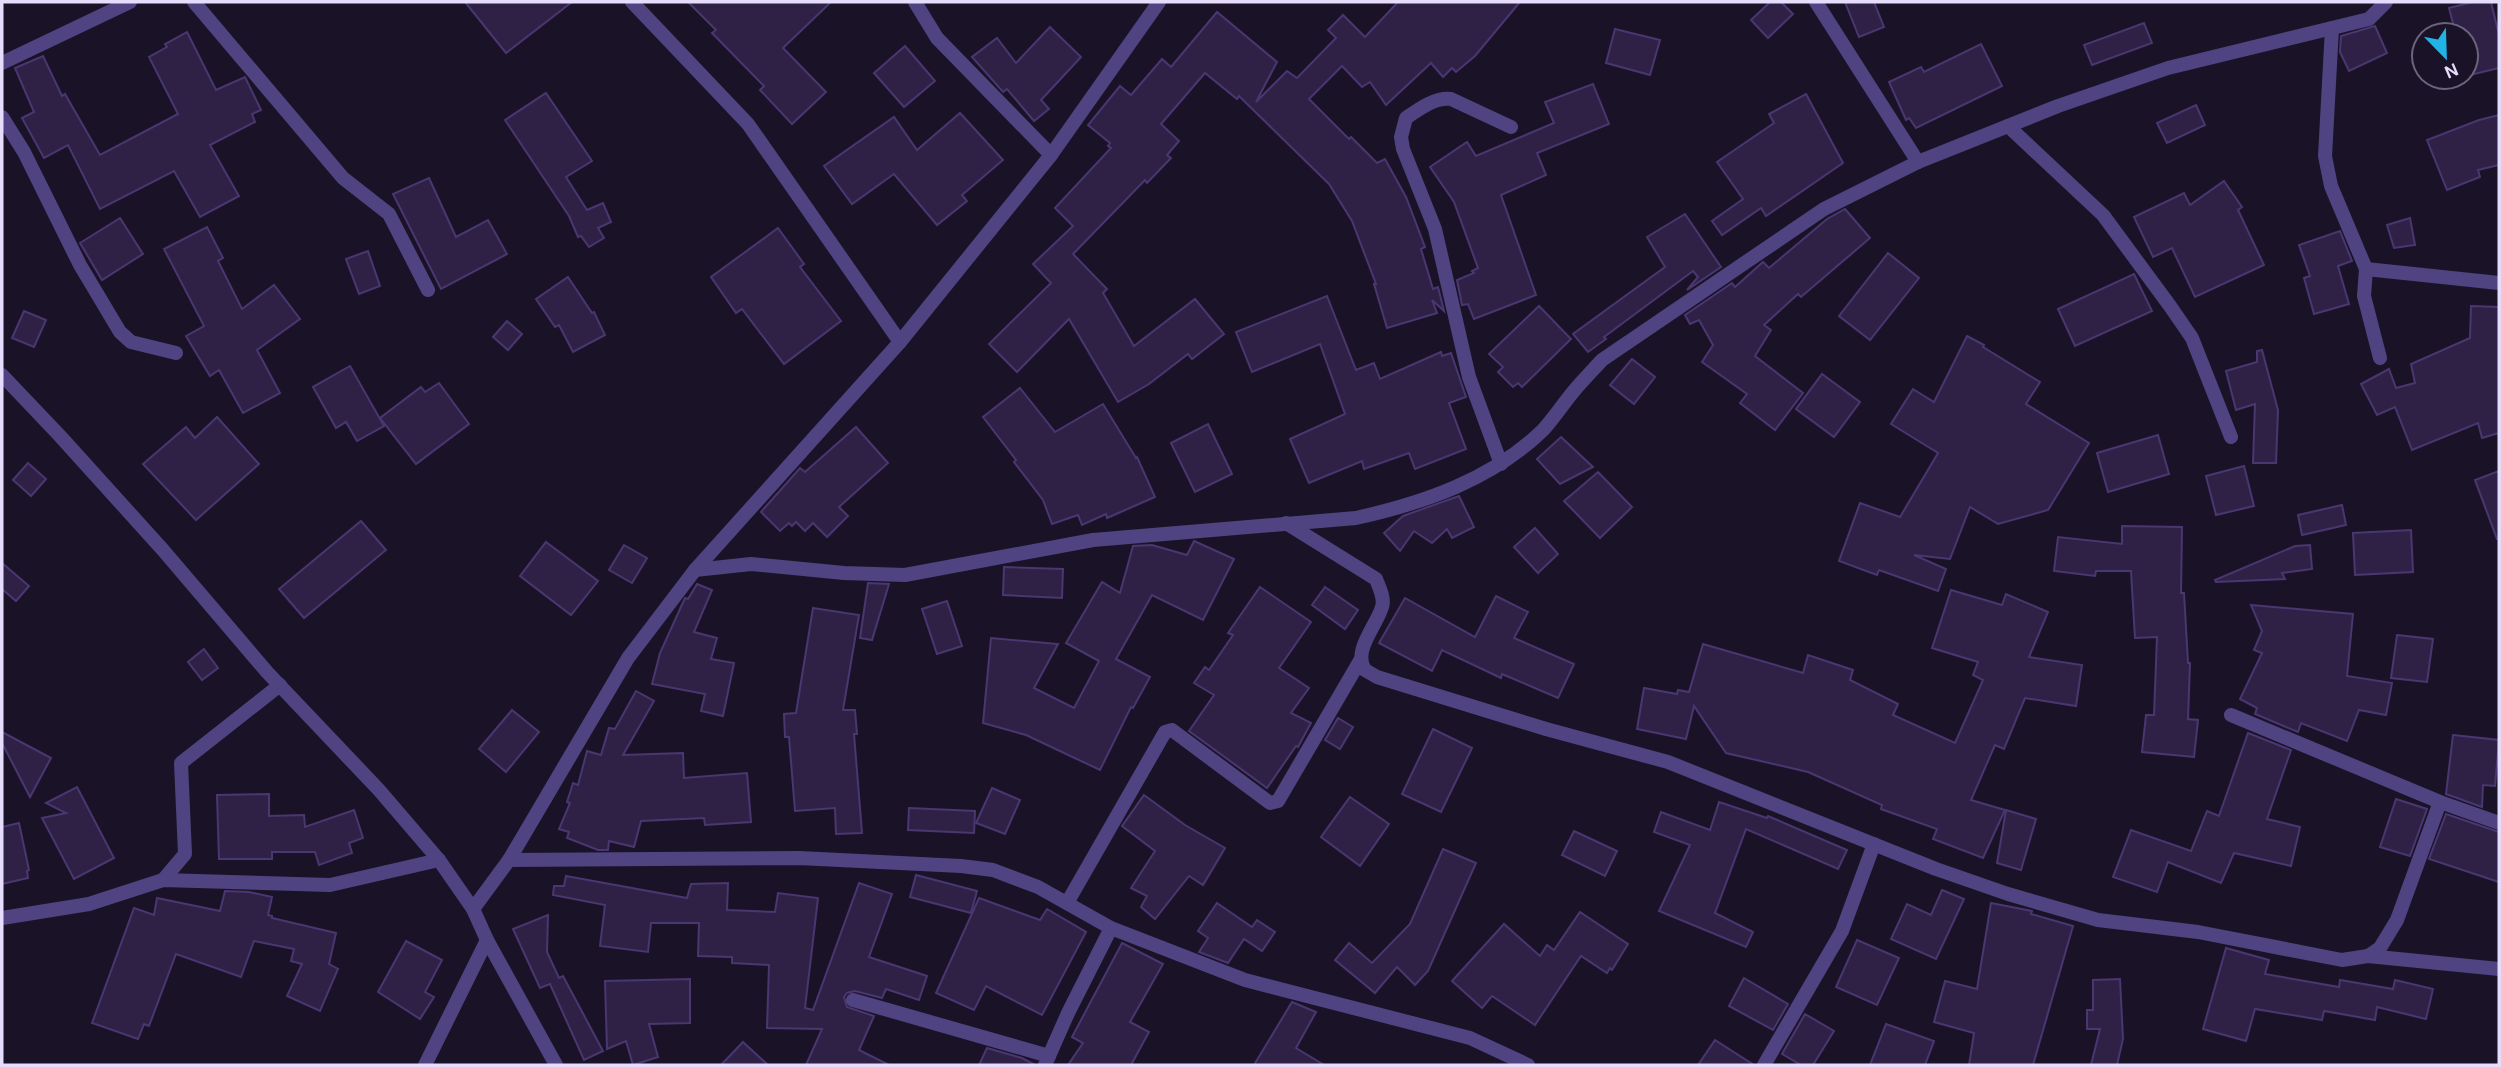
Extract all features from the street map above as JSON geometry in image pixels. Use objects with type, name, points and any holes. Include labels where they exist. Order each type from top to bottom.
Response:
[{"type":"street","points":[[2,64],[130,2]]},
{"type":"street","points":[[194,2],[343,178],[389,214],[428,290]]},
{"type":"street","points":[[632,2],[748,124],[900,342]]},
{"type":"street","points":[[915,2],[937,38],[1051,155]]},
{"type":"street","points":[[473,909],[509,860],[628,658],[695,570],[900,342],[1051,155],[1159,2]]},
{"type":"street","points":[[1816,2],[1917,162]]},
{"type":"street","points":[[695,570],[751,564],[844,573],[905,575],[1093,540],[1356,518],[1392,510],[1475,479],[1514,456],[1545,428],[1574,390],[1602,360],[1824,209],[1917,162],[2008,126],[2168,68],[2369,19],[2386,2]]},
{"type":"street","points":[[2332,28],[2325,156],[2331,186],[2366,269],[2364,296],[2380,358]]},
{"type":"street","points":[[1501,464],[1469,377],[1435,229],[1403,149],[1401,137],[1406,118],[1437,99],[1444,98],[1511,127]]},
{"type":"street","points":[[2,117],[24,152],[80,264],[120,332],[131,342],[176,354]]},
{"type":"street","points":[[2008,126],[2103,215],[2170,306],[2192,338],[2231,437]]},
{"type":"street","points":[[2366,269],[2499,283]]},
{"type":"street","points":[[2,375],[125,508],[280,685],[379,790],[439,860],[473,909],[487,940],[556,1065]]},
{"type":"street","points":[[1067,903],[1165,732],[1172,730],[1270,803],[1278,801],[1361,659],[1370,631],[1383,605],[1376,579],[1286,523]]},
{"type":"street","points":[[1361,659],[1365,670],[1377,677],[1546,729],[1668,762],[1936,869],[2008,894],[2098,920],[2198,932],[2342,960],[2368,956],[2499,969]]},
{"type":"street","points":[[163,880],[185,854],[181,763],[280,685]]},
{"type":"street","points":[[2231,715],[2440,802],[2499,823]]},
{"type":"street","points":[[2368,956],[2380,948],[2397,919],[2440,802]]},
{"type":"street","points":[[1763,1065],[1842,931],[1874,844]]},
{"type":"street","points":[[509,860],[799,858],[993,870],[1038,887],[1111,928],[1245,980],[1470,1038],[1528,1065]]},
{"type":"street","points":[[2,918],[89,904],[163,880],[330,885],[439,860]]},
{"type":"street","points":[[853,1000],[1047,1060],[1111,928]]},
{"type":"street","points":[[425,1065],[487,940]]},
{"type":"building","points":[[465,2],[572,2],[506,53]]},
{"type":"building","points":[[688,2],[831,2],[783,48],[826,92],[792,124],[760,90],[764,86],[712,33],[716,30]]},
{"type":"building","points":[[1398,2],[1520,2],[1475,56],[1456,72],[1452,68],[1443,77],[1431,63],[1386,105],[1370,82],[1362,87],[1342,66],[1309,99],[1377,163],[1385,159],[1406,197],[1425,247],[1421,249],[1433,289],[1438,287],[1444,311],[1432,300],[1437,313],[1387,328],[1376,284],[1352,221],[1329,184],[1239,96],[1237,99],[1205,73],[1161,124],[1179,141],[1167,155],[1171,158],[1147,183],[1145,180],[1073,254],[1107,289],[1103,293],[1134,346],[1195,299],[1224,334],[1192,359],[1188,354],[1149,384],[1118,402],[1069,319],[1017,372],[989,344],[1051,283],[1033,264],[1073,226],[1055,208],[1111,148],[1108,146],[1110,143],[1088,125],[1120,86],[1131,95],[1162,59],[1171,67],[1217,12],[1277,62],[1256,102],[1287,71],[1297,78],[1336,38],[1328,30],[1343,15],[1365,37]]},
{"type":"building","points":[[1770,2],[1781,2],[1793,14],[1768,38],[1751,20]]},
{"type":"building","points":[[1845,2],[1874,2],[1884,27],[1859,37]]},
{"type":"building","points":[[2473,2],[2491,2],[2499,35],[2499,68],[2480,73],[2480,21],[2452,21],[2449,8]]},
{"type":"building","points":[[2144,23],[2152,43],[2092,65],[2084,45]]},
{"type":"building","points":[[2375,26],[2387,53],[2349,71],[2340,52],[2341,36]]},
{"type":"building","points":[[1050,27],[1081,57],[1041,100],[1049,109],[1034,121],[1007,89],[1003,92],[972,57],[997,38],[1016,63]]},
{"type":"building","points":[[1615,29],[1660,40],[1650,75],[1606,63]]},
{"type":"building","points":[[187,32],[216,90],[245,77],[261,110],[252,114],[255,122],[210,145],[239,196],[200,217],[174,171],[100,209],[68,145],[44,158],[22,118],[34,112],[15,68],[43,56],[62,96],[65,94],[100,155],[178,114],[149,57]]},
{"type":"building","points":[[1981,44],[2002,86],[1916,128],[1909,118],[1906,120],[1889,82],[1921,67],[1924,72]]},
{"type":"building","points":[[905,46],[935,81],[904,107],[874,73]]},
{"type":"building","points":[[1593,84],[1609,124],[1537,153],[1546,175],[1501,195],[1536,295],[1474,319],[1468,304],[1462,305],[1457,280],[1474,273],[1472,271],[1478,268],[1454,202],[1430,167],[1467,142],[1476,156],[1554,123],[1545,102]]},
{"type":"building","points":[[546,93],[592,161],[566,177],[587,210],[603,203],[611,222],[598,228],[604,238],[589,247],[581,236],[578,237],[569,216],[505,120]]},
{"type":"building","points":[[1806,94],[1843,163],[1766,216],[1761,208],[1722,235],[1712,221],[1743,199],[1717,162],[1774,123],[1769,114]]},
{"type":"building","points":[[2196,105],[2205,125],[2167,143],[2157,123]]},
{"type":"building","points":[[960,113],[1003,160],[962,195],[967,201],[937,225],[894,174],[852,204],[824,166],[894,117],[917,150]]},
{"type":"building","points":[[2499,115],[2499,165],[2478,170],[2480,177],[2447,190],[2427,140]]},
{"type":"building","points":[[429,178],[456,237],[488,220],[507,254],[441,289],[393,194]]},
{"type":"building","points":[[2224,181],[2242,207],[2238,210],[2264,265],[2195,297],[2172,248],[2153,257],[2134,217],[2184,193],[2190,205]]},
{"type":"building","points":[[1845,209],[1870,238],[1801,297],[1798,294],[1764,325],[1771,330],[1755,356],[1803,393],[1775,430],[1740,403],[1747,394],[1702,362],[1713,345],[1699,320],[1690,324],[1685,315],[1732,283],[1735,287],[1763,262],[1769,268],[1827,219]]},
{"type":"building","points":[[1685,214],[1721,267],[1687,290],[1698,277],[1693,271],[1604,337],[1606,339],[1588,352],[1573,334],[1665,267],[1647,237]]},
{"type":"building","points":[[120,218],[143,254],[102,280],[80,243]]},
{"type":"building","points":[[2410,218],[2415,245],[2394,248],[2387,225]]},
{"type":"building","points":[[207,227],[223,258],[218,261],[242,309],[274,285],[300,319],[257,350],[280,393],[243,413],[219,370],[210,376],[186,336],[204,326],[164,249]]},
{"type":"building","points":[[778,228],[804,264],[800,267],[841,321],[784,364],[742,309],[736,313],[711,277]]},
{"type":"building","points":[[2340,231],[2352,261],[2338,266],[2349,304],[2314,314],[2304,278],[2310,276],[2299,245]]},
{"type":"building","points":[[368,251],[380,286],[359,294],[346,259]]},
{"type":"building","points":[[1888,253],[1919,278],[1870,340],[1839,316]]},
{"type":"building","points":[[2134,274],[2152,311],[2075,346],[2058,309]]},
{"type":"building","points":[[568,277],[592,313],[594,312],[605,335],[573,352],[559,325],[555,327],[536,299]]},
{"type":"building","points":[[1327,296],[1356,370],[1374,363],[1380,379],[1441,352],[1442,356],[1451,353],[1466,397],[1449,403],[1466,449],[1415,469],[1409,453],[1364,469],[1362,461],[1309,483],[1290,439],[1345,414],[1320,344],[1252,372],[1236,332]]},
{"type":"building","points":[[1539,306],[1571,339],[1522,387],[1518,383],[1513,387],[1498,372],[1503,367],[1489,354]]},
{"type":"building","points":[[2471,306],[2499,307],[2499,433],[2482,438],[2478,423],[2412,450],[2395,407],[2377,415],[2361,384],[2389,369],[2396,388],[2415,383],[2411,364],[2470,338]]},
{"type":"building","points":[[24,311],[46,320],[34,347],[12,338]]},
{"type":"building","points":[[507,321],[522,334],[508,350],[493,337]]},
{"type":"building","points":[[1967,336],[2040,382],[2026,404],[2089,443],[2048,510],[1998,524],[1970,507],[1950,559],[1914,555],[1946,569],[1938,591],[1879,570],[1877,575],[1839,561],[1860,503],[1900,517],[1938,453],[1891,424],[1913,389],[1934,402]]},
{"type":"building","points":[[2262,350],[2278,410],[2276,463],[2253,463],[2255,404],[2236,410],[2226,371],[2257,362],[2257,351]]},
{"type":"building","points":[[1632,359],[1655,377],[1634,404],[1610,385]]},
{"type":"building","points":[[350,366],[384,426],[357,441],[346,422],[336,428],[313,387]]},
{"type":"building","points":[[1822,374],[1860,402],[1834,437],[1796,409]]},
{"type":"building","points":[[439,383],[469,424],[416,464],[380,418],[421,387],[425,392]]},
{"type":"building","points":[[1020,388],[1055,432],[1103,404],[1137,457],[1155,497],[1107,518],[1106,514],[1082,525],[1078,515],[1052,524],[1043,500],[983,417]]},
{"type":"building","points":[[217,417],[259,464],[196,520],[143,464],[186,427],[195,438]]},
{"type":"building","points":[[1208,424],[1232,474],[1195,492],[1171,443]]},
{"type":"building","points":[[856,427],[888,463],[839,507],[848,516],[827,537],[813,523],[805,531],[796,522],[792,526],[789,523],[780,531],[761,512],[800,468],[805,472]]},
{"type":"building","points":[[2158,435],[2169,474],[2108,492],[2097,453]]},
{"type":"building","points":[[1561,437],[1593,467],[1560,484],[1537,459]]},
{"type":"building","points":[[28,463],[46,479],[31,496],[13,480]]},
{"type":"building","points":[[2244,466],[2254,506],[2216,515],[2206,476]]},
{"type":"building","points":[[2499,471],[2499,539],[2497,539],[2475,480]]},
{"type":"building","points":[[1598,472],[1632,507],[1600,538],[1564,501]]},
{"type":"building","points":[[1459,496],[1474,527],[1452,538],[1447,529],[1432,543],[1414,531],[1400,551],[1384,533],[1403,516]]},
{"type":"building","points":[[2342,505],[2346,525],[2302,535],[2298,515]]},
{"type":"building","points":[[361,521],[386,550],[304,618],[279,589]]},
{"type":"building","points":[[2122,526],[2182,527],[2181,593],[2184,593],[2190,663],[2188,719],[2198,720],[2194,757],[2142,752],[2146,715],[2154,715],[2157,637],[2135,638],[2131,571],[2096,571],[2095,576],[2054,571],[2058,537],[2122,544]]},
{"type":"building","points":[[1535,528],[1558,554],[1538,573],[1514,547]]},
{"type":"building","points":[[2411,530],[2413,572],[2355,575],[2353,533]]},
{"type":"building","points":[[1194,541],[1234,559],[1203,620],[1152,595],[1116,659],[1150,677],[1133,708],[1131,707],[1100,770],[1026,735],[983,723],[991,638],[1058,644],[1034,688],[1074,708],[1099,661],[1066,643],[1102,582],[1120,593],[1133,546],[1152,545],[1187,555]]},
{"type":"building","points":[[546,542],[598,581],[571,615],[520,576]]},
{"type":"building","points":[[624,545],[647,558],[632,583],[609,570]]},
{"type":"building","points":[[2310,545],[2312,569],[2282,573],[2285,579],[2215,580],[2295,546]]},
{"type":"building","points":[[2,563],[29,586],[16,601],[2,589]]},
{"type":"building","points":[[1004,567],[1063,569],[1062,598],[1003,595]]},
{"type":"building","points":[[868,583],[889,584],[872,640],[860,638]]},
{"type":"building","points":[[697,584],[712,590],[694,632],[717,638],[711,659],[734,663],[723,716],[701,711],[705,694],[652,684],[660,653],[685,598],[688,599]]},
{"type":"building","points":[[1260,587],[1311,622],[1279,668],[1309,688],[1291,713],[1311,723],[1298,747],[1296,746],[1267,788],[1189,731],[1214,695],[1194,683],[1205,667],[1209,670],[1233,635],[1228,633]]},
{"type":"building","points":[[1325,587],[1358,610],[1345,629],[1312,605]]},
{"type":"building","points":[[1951,590],[2002,605],[2006,594],[2048,612],[2029,657],[2082,665],[2076,706],[2025,698],[2004,749],[1995,745],[1971,800],[2005,810],[1983,858],[1933,839],[1937,829],[1881,809],[1882,805],[1808,772],[1726,753],[1694,706],[1686,739],[1637,729],[1644,688],[1677,694],[1678,690],[1689,692],[1703,644],[1803,673],[1808,655],[1853,670],[1850,680],[1898,704],[1893,715],[1955,743],[1983,680],[1973,675],[1978,662],[1932,648]]},
{"type":"building","points":[[1496,596],[1528,612],[1514,638],[1574,664],[1558,698],[1502,674],[1501,678],[1442,650],[1432,671],[1379,643],[1405,598],[1475,637]]},
{"type":"building","points":[[947,601],[962,646],[937,654],[922,609]]},
{"type":"building","points":[[2251,605],[2353,614],[2347,676],[2392,683],[2386,715],[2359,710],[2347,741],[2301,723],[2298,732],[2255,714],[2257,708],[2240,699],[2262,653],[2254,650],[2262,631]]},
{"type":"building","points":[[813,608],[859,615],[843,710],[855,710],[857,734],[854,734],[862,833],[836,834],[835,808],[795,811],[789,737],[785,737],[784,714],[796,713]]},
{"type":"building","points":[[2397,635],[2433,639],[2427,682],[2391,678]]},
{"type":"building","points":[[204,649],[218,668],[202,680],[188,662]]},
{"type":"building","points":[[636,691],[654,701],[623,755],[683,753],[684,778],[747,773],[751,822],[705,825],[704,818],[641,821],[634,847],[609,841],[608,850],[598,850],[567,838],[569,832],[559,829],[570,803],[567,802],[573,783],[578,785],[587,751],[601,755],[609,728],[615,729]]},
{"type":"building","points":[[512,710],[539,732],[506,772],[479,749]]},
{"type":"building","points":[[1338,718],[1353,727],[1340,749],[1325,740]]},
{"type":"building","points":[[1433,729],[1472,748],[1441,812],[1402,794]]},
{"type":"building","points":[[2,732],[51,758],[30,797],[2,743]]},
{"type":"building","points":[[2248,733],[2291,750],[2267,819],[2300,827],[2291,866],[2234,853],[2221,883],[2168,862],[2157,892],[2113,877],[2131,830],[2191,851],[2207,811],[2219,816]]},
{"type":"building","points":[[2453,735],[2499,740],[2495,786],[2483,785],[2482,807],[2446,794]]},
{"type":"building","points":[[77,787],[114,858],[74,879],[42,818],[66,813],[46,803]]},
{"type":"building","points":[[992,788],[1020,800],[1005,834],[976,823]]},
{"type":"building","points":[[269,794],[269,816],[304,815],[305,827],[354,810],[363,838],[349,843],[352,853],[319,865],[315,852],[272,852],[272,859],[219,859],[217,795]]},
{"type":"building","points":[[1144,795],[1185,825],[1225,848],[1203,885],[1189,876],[1155,919],[1141,907],[1147,896],[1131,888],[1155,851],[1122,826]]},
{"type":"building","points":[[1350,797],[1389,824],[1360,866],[1321,837]]},
{"type":"building","points":[[2396,799],[2427,809],[2410,856],[2380,847]]},
{"type":"building","points":[[1719,802],[1767,818],[1768,816],[1847,850],[1838,869],[1746,829],[1715,913],[1753,932],[1746,947],[1659,911],[1690,845],[1654,832],[1661,812],[1710,830]]},
{"type":"building","points":[[909,808],[975,811],[974,833],[908,830]]},
{"type":"building","points":[[2006,810],[2036,819],[2021,870],[1997,863]]},
{"type":"building","points":[[2446,814],[2499,832],[2499,882],[2429,859]]},
{"type":"building","points":[[19,823],[29,870],[28,878],[2,884],[2,827]]},
{"type":"building","points":[[1574,831],[1617,851],[1605,876],[1562,855]]},
{"type":"building","points":[[1443,849],[1476,863],[1428,971],[1415,985],[1397,967],[1375,993],[1335,960],[1349,943],[1372,963],[1410,924]]},
{"type":"building","points":[[916,875],[977,891],[971,913],[910,897]]},
{"type":"building","points":[[566,876],[687,898],[691,884],[728,883],[727,910],[775,912],[778,893],[818,898],[805,1008],[813,1010],[859,883],[892,894],[869,957],[927,976],[919,1000],[886,989],[882,998],[855,991],[844,997],[847,1007],[874,1016],[859,1050],[889,1065],[806,1065],[822,1029],[767,1028],[769,965],[732,963],[732,957],[698,956],[699,923],[651,923],[648,952],[600,946],[605,905],[553,895],[554,886],[564,886]]},
{"type":"building","points":[[1942,890],[1964,899],[1936,959],[1891,939],[1907,904],[1931,915]]},
{"type":"building","points":[[225,891],[272,897],[268,915],[272,918],[336,933],[329,964],[338,969],[320,1011],[287,996],[302,964],[291,961],[294,949],[254,941],[241,977],[176,954],[149,1026],[144,1024],[138,1039],[92,1023],[134,908],[154,915],[157,898],[220,911]]},
{"type":"building","points":[[979,898],[1040,920],[1047,909],[1086,932],[1042,1015],[986,986],[974,1010],[936,993]]},
{"type":"building","points":[[1217,903],[1252,927],[1257,920],[1275,932],[1262,951],[1244,939],[1228,963],[1199,952],[1208,938],[1198,931]]},
{"type":"building","points":[[1991,903],[2032,911],[2031,914],[2073,926],[2033,1065],[1969,1065],[1974,1033],[1934,1022],[1945,981],[1977,989]]},
{"type":"building","points":[[1580,912],[1628,944],[1612,970],[1610,968],[1607,973],[1581,956],[1535,1025],[1492,996],[1482,1008],[1452,981],[1504,924],[1540,956],[1547,945],[1554,950]]},
{"type":"building","points":[[548,915],[547,952],[559,978],[563,976],[603,1051],[584,1060],[550,984],[540,988],[513,929]]},
{"type":"building","points":[[1857,940],[1899,958],[1877,1005],[1836,987]]},
{"type":"building","points":[[406,941],[442,960],[425,992],[434,997],[420,1019],[378,992]]},
{"type":"building","points":[[1122,943],[1163,964],[1130,1022],[1149,1032],[1131,1065],[1068,1065],[1083,1043],[1072,1037]]},
{"type":"building","points":[[2226,948],[2269,960],[2265,974],[2339,987],[2340,980],[2393,989],[2395,980],[2433,989],[2426,1019],[2377,1007],[2375,1020],[2324,1011],[2322,1020],[2255,1009],[2246,1041],[2203,1029]]},
{"type":"building","points":[[1744,978],[1788,1004],[1773,1030],[1729,1006]]},
{"type":"building","points":[[690,979],[690,1023],[649,1024],[658,1057],[633,1065],[626,1041],[607,1049],[605,981]]},
{"type":"building","points":[[2120,979],[2123,1039],[2117,1065],[2091,1065],[2100,1029],[2087,1029],[2087,1010],[2093,1010],[2093,980]]},
{"type":"building","points":[[1292,1002],[1316,1012],[1296,1048],[1324,1065],[1254,1065]]},
{"type":"building","points":[[1805,1014],[1834,1031],[1813,1065],[1801,1065],[1782,1054]]},
{"type":"building","points":[[1886,1024],[1934,1041],[1925,1065],[1870,1065]]},
{"type":"building","points":[[1715,1040],[1754,1065],[1698,1065]]},
{"type":"building","points":[[743,1042],[768,1065],[721,1065]]},
{"type":"building","points":[[987,1048],[1022,1058],[1035,1065],[979,1065]]}]
